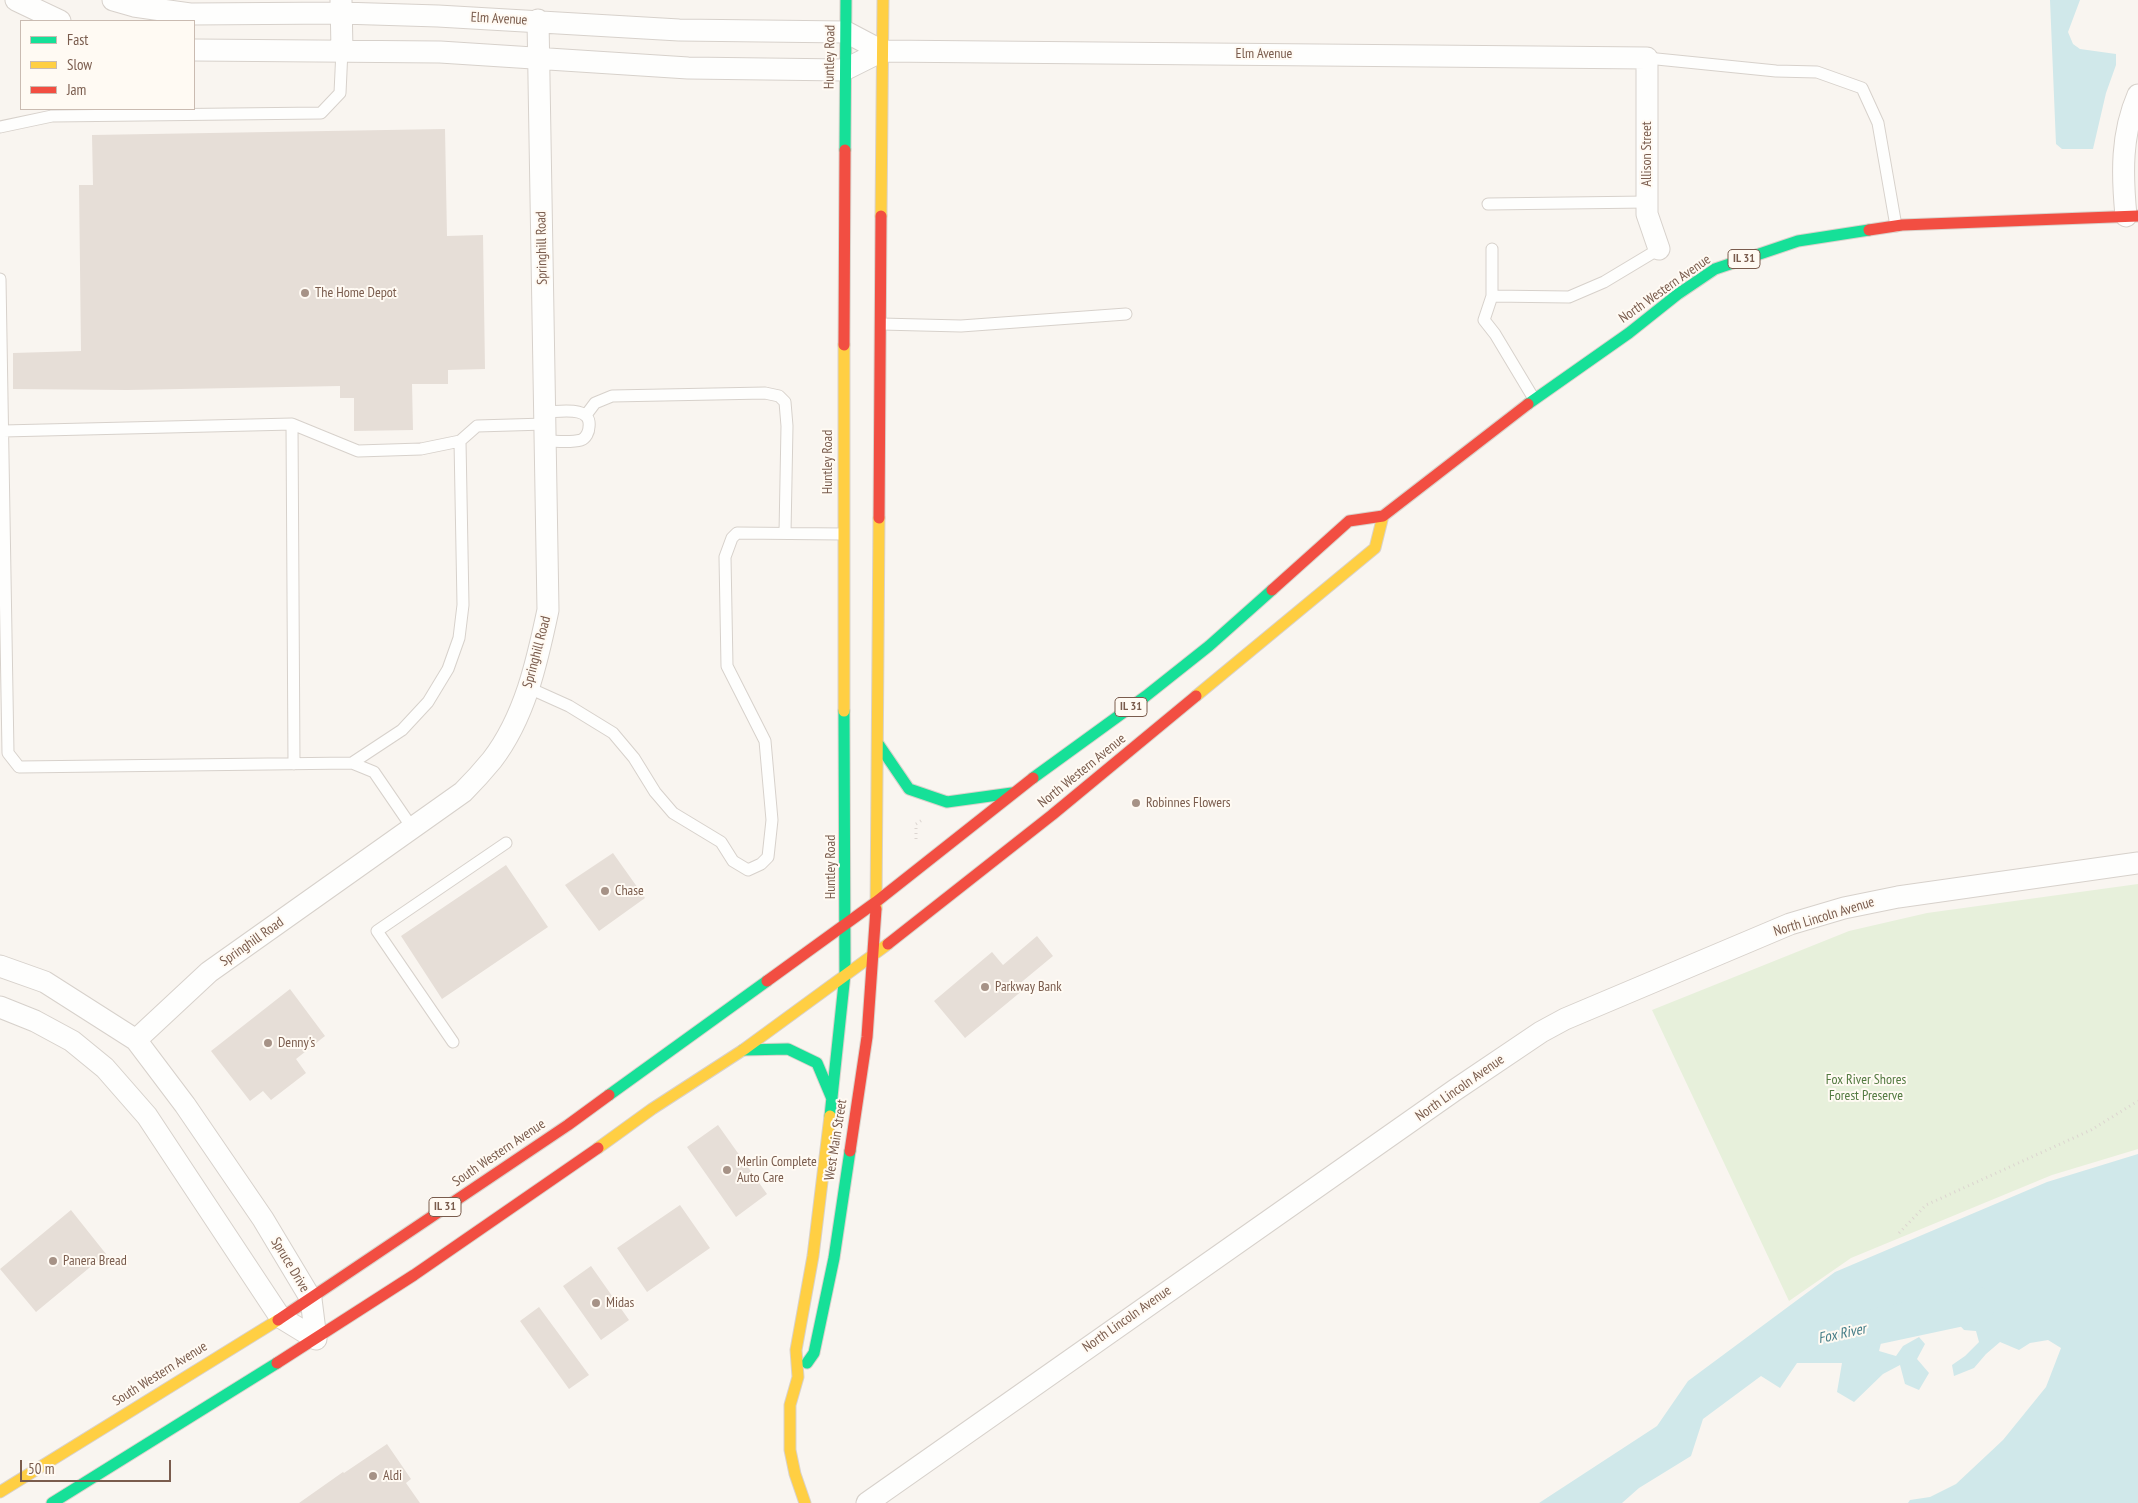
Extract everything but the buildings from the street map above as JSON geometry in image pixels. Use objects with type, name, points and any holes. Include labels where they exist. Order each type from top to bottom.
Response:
[{"type":"main road","name":"Huntley Road","points":[[846,0],[844,70],[843,534],[846,924]]},
{"type":"main road","points":[[876,902],[879,745],[879,324],[882,0]]},
{"type":"main road","name":"North Western Avenue","points":[[876,902],[1012,793],[1146,696],[1202,652],[1349,521],[1383,516],[1534,399],[1629,333],[1678,294],[1715,269],[1798,241],[1896,226],[2132,216]]},
{"type":"main road","name":"North Western Avenue","points":[[872,958],[1052,815],[1375,548],[1383,516]]},
{"type":"main road","points":[[879,745],[909,789],[946,802],[1012,793]]},
{"type":"main road","name":"West Main Street","points":[[805,1503],[792,1461],[789,1439],[790,1405],[798,1377],[814,1353],[834,1258],[867,1037],[876,902]]},
{"type":"main road","name":"South Western Avenue","points":[[0,1492],[311,1298],[568,1125],[876,902]]},
{"type":"main road","name":"West Main Street","points":[[798,1377],[796,1350],[813,1256],[833,1100],[845,974],[846,924]]},
{"type":"main road","points":[[52,1503],[316,1339],[414,1275],[555,1179],[652,1109],[743,1050],[845,974],[872,958]]},
{"type":"main road","points":[[743,1050],[788,1049],[818,1063],[833,1100]]},
{"type":"street","points":[[16,0],[58,20]]},
{"type":"street","name":"Elm Avenue","points":[[113,0],[134,6],[190,14],[341,7],[679,30],[846,32],[882,51]]},
{"type":"street","points":[[341,7],[342,50]]},
{"type":"street","name":"Springhill Road","points":[[136,1040],[209,972],[463,792],[492,760],[513,726],[529,688],[540,652],[548,610],[538,20]]},
{"type":"street","name":"Elm Avenue","points":[[195,50],[440,52],[688,68],[844,70],[882,51],[1646,58]]},
{"type":"street","name":"Allison Street","points":[[1646,58],[1647,214],[1659,249]]},
{"type":"street","points":[[2132,216],[2123,185],[2124,143],[2130,113],[2138,95]]},
{"type":"street","name":"North Lincoln Avenue","points":[[867,1503],[1455,1090],[1542,1032],[1565,1019],[1790,924],[1844,908],[1898,897],[2138,863]]},
{"type":"street","name":"Spruce Drive","points":[[0,966],[45,982],[136,1040],[185,1105],[246,1195],[311,1298],[316,1339]]},
{"type":"street","points":[[0,1007],[35,1021],[72,1041],[105,1068],[147,1116],[280,1317],[316,1339]]},
{"type":"lane","points":[[0,127],[52,116],[321,113],[340,93],[342,50]]},
{"type":"lane","points":[[1646,58],[1776,71],[1817,72],[1862,88],[1878,123],[1896,226]]},
{"type":"lane","points":[[1488,204],[1647,202]]},
{"type":"lane","points":[[1492,249],[1492,296],[1484,320],[1534,399]]},
{"type":"lane","points":[[1492,296],[1569,297],[1604,282],[1659,249]]},
{"type":"lane","points":[[0,279],[8,753],[19,767],[352,763],[374,772],[413,829]]},
{"type":"lane","points":[[879,324],[961,326],[1126,314]]},
{"type":"lane","points":[[586,415],[595,403],[612,396],[765,393],[779,396],[785,402],[787,426],[785,533]]},
{"type":"lane","points":[[3,431],[292,424],[358,451],[421,450],[460,442],[477,426],[545,426],[584,438],[590,427],[586,415],[580,412],[545,426]]},
{"type":"lane","points":[[292,424],[294,764]]},
{"type":"lane","points":[[352,763],[402,730],[428,702],[448,669],[459,638],[463,605],[460,442]]},
{"type":"lane","points":[[529,688],[569,706],[613,733],[634,758],[655,792],[673,813],[721,842],[733,861],[748,870],[761,864],[768,856],[772,820],[765,741],[727,666],[725,557],[732,538],[737,533],[843,534]]},
{"type":"lane","points":[[453,1042],[377,931],[506,842]]},
{"type":"path","points":[[916,840],[914,825],[922,820]]},
{"type":"path","points":[[1900,1233],[1926,1205],[2091,1130],[2138,1101]]},
{"type":"green space","name":"Fox River Shores Forest Preserve","points":[[2138,884],[2138,1149],[2052,1175],[1851,1258],[1789,1301],[1652,1010],[1849,931],[1927,913]]},
{"type":"water","points":[[2050,0],[2080,0],[2068,32],[2073,44],[2080,49],[2116,54],[2116,65],[2106,93],[2093,149],[2062,149],[2056,144]]},
{"type":"water","points":[[2138,1154],[2138,1503],[1908,1503],[1910,1500],[1930,1497],[1956,1484],[2003,1440],[2046,1387],[2061,1348],[2048,1340],[2030,1343],[2019,1350],[2000,1342],[1974,1368],[1954,1376],[1952,1365],[1965,1356],[1979,1342],[1976,1331],[1964,1330],[1955,1320],[1931,1325],[1929,1309],[1910,1318],[1899,1319],[1883,1335],[1879,1351],[1896,1356],[1903,1346],[1919,1337],[1925,1344],[1917,1359],[1929,1373],[1919,1390],[1905,1384],[1900,1365],[1883,1374],[1854,1402],[1837,1392],[1842,1363],[1797,1363],[1780,1388],[1761,1376],[1703,1419],[1691,1456],[1639,1488],[1622,1503],[1539,1503],[1657,1426],[1688,1381],[1835,1272],[2047,1182]]},
{"type":"waterway","name":"Fox River","points":[[1846,1333],[1977,1305]]},
{"type":"traffic: fast","points":[[845,150],[846,0]]},
{"type":"traffic: fast","points":[[1528,404],[1629,333],[1678,294],[1715,269],[1798,241],[1869,230]]},
{"type":"traffic: fast","points":[[1033,778],[1146,696],[1209,646],[1272,590]]},
{"type":"traffic: fast","points":[[830,1116],[845,974],[844,711]]},
{"type":"traffic: fast","points":[[879,745],[909,789],[947,802],[1012,793]]},
{"type":"traffic: fast","points":[[609,1095],[767,981]]},
{"type":"traffic: fast","points":[[743,1050],[788,1049],[817,1063],[833,1101]]},
{"type":"traffic: fast","points":[[807,1363],[814,1353],[834,1258],[850,1151]]},
{"type":"traffic: fast","points":[[52,1503],[277,1363]]},
{"type":"traffic: slow","points":[[881,216],[883,0]]},
{"type":"traffic: slow","points":[[844,345],[844,711]]},
{"type":"traffic: slow","points":[[1196,696],[1375,548],[1383,516]]},
{"type":"traffic: slow","points":[[876,909],[879,518]]},
{"type":"traffic: slow","points":[[598,1148],[652,1109],[743,1050],[888,944]]},
{"type":"traffic: slow","points":[[805,1503],[795,1474],[790,1450],[790,1405],[798,1377],[796,1350],[813,1256],[830,1116]]},
{"type":"traffic: slow","points":[[0,1492],[278,1320]]},
{"type":"traffic: jam","points":[[844,345],[845,150]]},
{"type":"traffic: jam","points":[[879,518],[881,216]]},
{"type":"traffic: jam","points":[[1869,230],[1902,225],[2138,216]]},
{"type":"traffic: jam","points":[[1272,590],[1349,521],[1383,516],[1528,404]]},
{"type":"traffic: jam","points":[[888,944],[1052,815],[1196,696]]},
{"type":"traffic: jam","points":[[767,981],[876,902],[1033,778]]},
{"type":"traffic: jam","points":[[850,1151],[867,1037],[876,909]]},
{"type":"traffic: jam","points":[[278,1320],[568,1125],[609,1095]]},
{"type":"traffic: jam","points":[[277,1363],[414,1275],[598,1148]]},
{"type":"place","name":"The Home Depot","points":[[305,293]]},
{"type":"place","name":"Robinnes Flowers","points":[[1136,803]]},
{"type":"place","name":"Chase","points":[[605,891]]},
{"type":"place","name":"Parkway Bank","points":[[985,987]]},
{"type":"place","name":"Denny's","points":[[268,1043]]},
{"type":"place","name":"Merlin Complete Auto Care","points":[[727,1170]]},
{"type":"place","name":"Panera Bread","points":[[53,1261]]},
{"type":"place","name":"Midas","points":[[596,1303]]},
{"type":"place","name":"Aldi","points":[[373,1476]]}]
